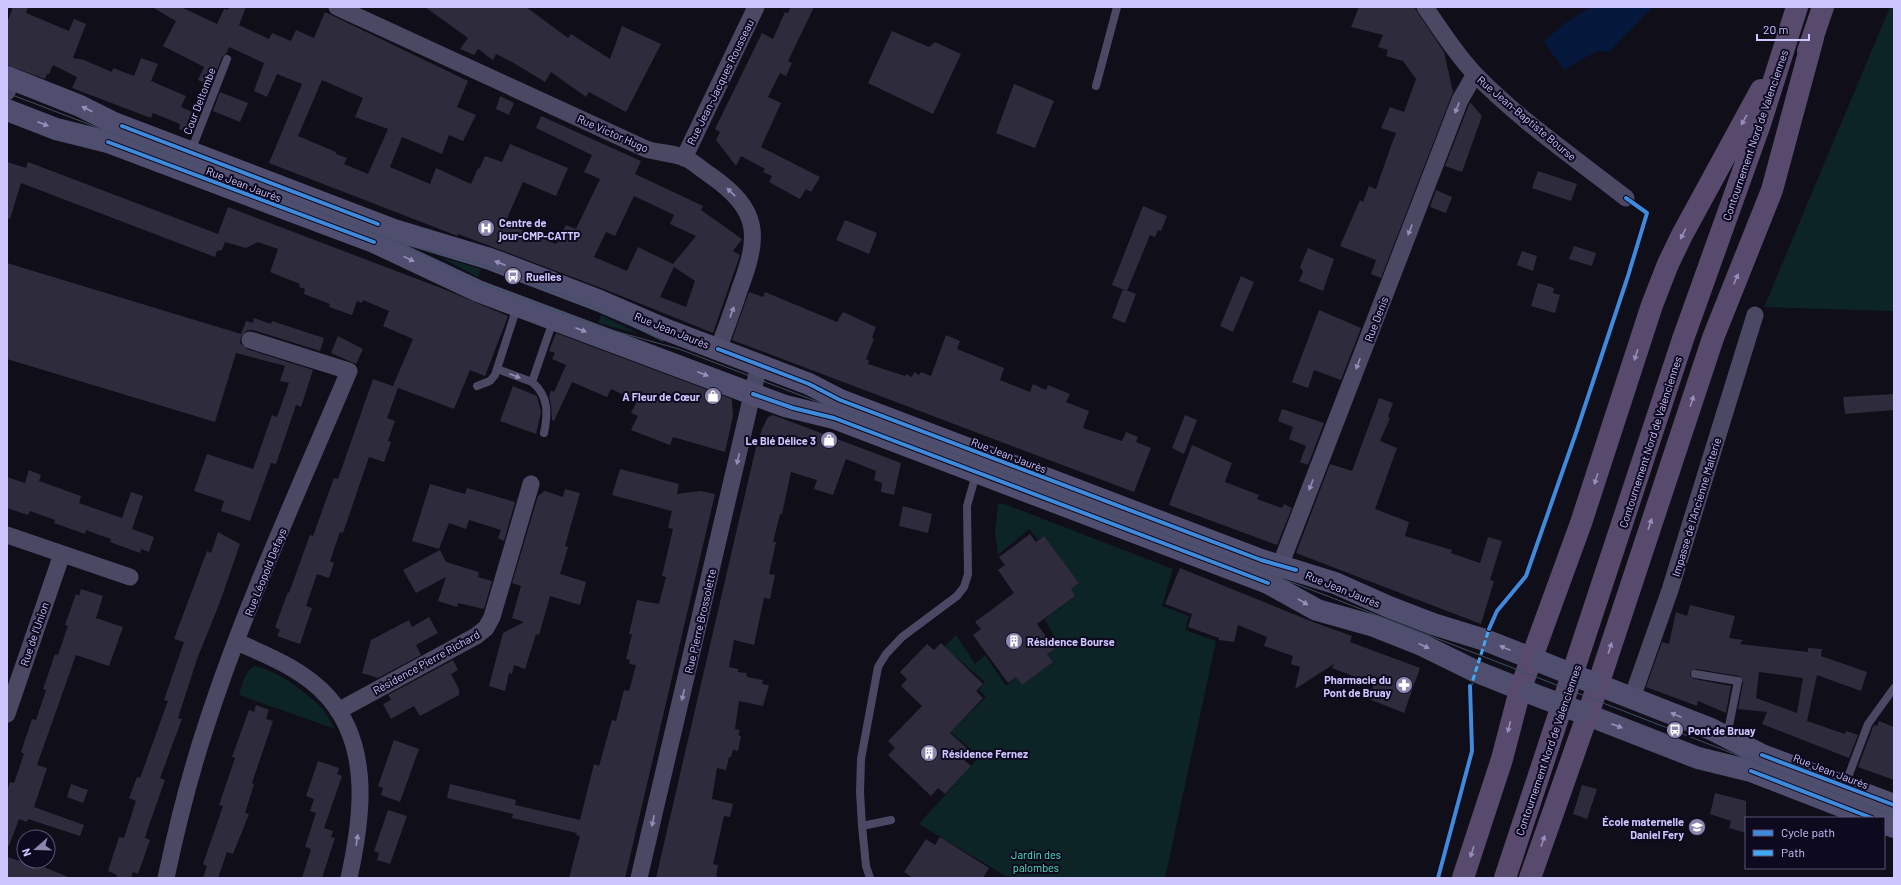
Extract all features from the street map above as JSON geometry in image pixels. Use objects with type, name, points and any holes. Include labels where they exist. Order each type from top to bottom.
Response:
[{"type":"main road","name":"Contournement Nord de Valenciennes","points":[[1505,878],[1683,339],[1760,124],[1797,7]]},
{"type":"main road","points":[[1530,878],[1594,683],[1713,338],[1772,190],[1813,38],[1823,7]]},
{"type":"main road","points":[[1716,250],[1776,129],[1813,38]]},
{"type":"main road","points":[[1463,878],[1497,774],[1537,660],[1652,305],[1668,264],[1723,158],[1784,49]]},
{"type":"main road","name":"Rue Jean Jaurès","points":[[9,83],[80,106],[114,123],[394,230],[490,259],[809,384],[840,400],[1261,560],[1335,583],[1403,613],[1485,640],[1711,729],[1754,751],[1894,805]]},
{"type":"main road","name":"Rue Jean Jaurès","points":[[7,110],[56,129],[108,142],[374,242],[478,292],[651,354],[753,394],[793,408],[828,416],[977,472],[1268,583],[1317,610],[1374,626],[1422,645],[1475,672],[1525,692],[1698,758],[1751,771],[1869,817]]},
{"type":"street","name":"Rue Victor Hugo","points":[[337,7],[646,149],[684,158],[723,184],[736,197],[748,218],[753,235],[750,262],[718,349]]},
{"type":"street","name":"Rue Jean-Jacques Rousseau","points":[[684,158],[756,7]]},
{"type":"street","name":"Rue Jean-Baptiste Bourse","points":[[1425,7],[1456,52],[1475,74],[1523,117],[1626,198]]},
{"type":"street","name":"Rue Denis","points":[[1280,566],[1460,100],[1475,74]]},
{"type":"street","name":"Impasse de l'Ancienne Malterie","points":[[1632,698],[1674,576],[1755,315]]},
{"type":"street","name":"Rue Léopold Defays","points":[[166,878],[206,725],[276,542],[349,371],[250,340]]},
{"type":"street","name":"Rue Pierre Brossolette","points":[[640,878],[759,365]]},
{"type":"street","name":"Résidence Pierre Richard","points":[[338,711],[476,636],[486,628],[492,616],[531,484]]},
{"type":"street","points":[[7,535],[130,577]]},
{"type":"street","name":"Rue de l'Union","points":[[7,714],[62,554]]},
{"type":"street","points":[[237,642],[267,655],[306,678],[327,697],[338,711],[351,739],[360,776],[359,824],[349,878]]},
{"type":"lane","points":[[1096,86],[1117,7]]},
{"type":"lane","name":"Cour Deltombe","points":[[191,152],[227,59]]},
{"type":"lane","points":[[476,386],[490,380],[497,369],[518,306]]},
{"type":"lane","points":[[532,382],[553,320]]},
{"type":"lane","points":[[497,369],[532,382],[539,388],[545,400],[547,416],[544,433]]},
{"type":"lane","points":[[870,878],[866,866],[862,826],[860,792],[861,759],[878,667],[886,654],[902,637],[957,596],[967,580],[967,506],[977,472]]},
{"type":"lane","points":[[1695,674],[1738,681],[1727,737]]},
{"type":"lane","points":[[1845,786],[1868,724],[1894,688]]},
{"type":"lane","points":[[862,826],[891,820]]},
{"type":"green space","points":[[1890,7],[1894,7],[1894,311],[1764,307]]},
{"type":"green space","points":[[440,257],[481,269],[478,277]]},
{"type":"green space","points":[[601,315],[639,334],[598,323]]},
{"type":"green space","name":"Jardin des palombes","points":[[998,504],[1004,504],[1173,569],[1162,606],[1189,616],[1185,630],[1216,641],[1165,878],[1015,878],[1004,875],[919,824],[979,757],[951,732],[986,697],[979,690],[985,682],[944,647],[956,635],[975,664],[985,655],[1006,686],[1016,677],[1022,685],[1053,662],[1047,654],[1059,646],[1045,619],[1075,596],[1071,589],[1079,583],[1044,536],[1038,540],[1029,529],[998,555],[995,532]]},
{"type":"green space","points":[[254,666],[280,676],[315,701],[323,709],[335,729],[239,695],[246,675]]},
{"type":"water","points":[[1590,7],[1653,7],[1609,52],[1597,51],[1564,70],[1544,42],[1562,25]]},
{"type":"building","points":[[13,7],[28,7],[26,13],[69,31],[74,19],[86,24],[73,58],[84,60],[112,72],[113,68],[134,76],[141,58],[158,64],[151,81],[186,96],[181,107],[199,115],[192,134],[179,129],[180,124],[153,113],[151,118],[72,88],[77,77],[53,65],[45,79],[7,65],[7,23]]},
{"type":"building","points":[[152,7],[181,7],[217,24],[224,9],[228,10],[229,7],[246,7],[239,25],[269,39],[272,33],[291,41],[296,30],[314,38],[325,12],[468,81],[457,107],[476,115],[463,141],[449,135],[442,154],[402,137],[390,167],[430,184],[436,168],[471,184],[485,156],[502,162],[510,144],[568,168],[556,196],[523,182],[505,223],[556,244],[566,225],[576,229],[600,179],[584,172],[592,155],[536,128],[541,116],[641,161],[635,174],[703,206],[701,210],[742,239],[733,251],[740,255],[713,333],[604,289],[458,234],[457,236],[269,163],[302,84],[277,74],[267,97],[254,91],[264,63],[229,47],[226,54],[222,57],[211,86],[198,80],[204,67],[163,46],[176,21]],"holes":[[[322,80],[363,98],[355,117],[388,129],[368,174],[344,164],[347,158],[336,154],[336,152],[298,136]],[[634,196],[674,215],[670,224],[696,236],[673,264],[638,247],[627,271],[594,257],[606,232],[615,236]],[[674,267],[695,281],[686,307],[660,297]]]},
{"type":"building","points":[[425,7],[526,7],[568,38],[571,34],[610,59],[622,26],[661,44],[626,112],[589,92],[586,97],[551,72],[545,82],[496,54],[493,60],[478,49],[474,55],[460,49],[468,38]]},
{"type":"building","points":[[791,7],[814,7],[788,61],[792,63],[786,76],[780,73],[768,97],[781,103],[761,147],[820,177],[811,192],[806,189],[800,199],[769,182],[772,176],[763,172],[765,169],[741,156],[736,166],[716,140],[720,132],[715,129],[762,33],[773,39],[785,12],[788,13]]},
{"type":"building","points":[[1359,7],[1414,7],[1444,52],[1453,92],[1381,278],[1371,274],[1376,260],[1340,246],[1360,200],[1363,202],[1369,186],[1376,189],[1396,133],[1381,128],[1390,107],[1404,112],[1416,79],[1403,61],[1386,56],[1388,50],[1378,47],[1383,35],[1351,27]]},
{"type":"building","points":[[892,31],[929,47],[935,42],[961,54],[933,114],[868,83]]},
{"type":"building","points":[[1014,84],[1054,101],[1035,148],[996,133]]},
{"type":"building","points":[[220,92],[248,103],[240,122],[213,111]]},
{"type":"building","points":[[500,96],[514,103],[509,115],[496,109]]},
{"type":"building","points":[[1470,102],[1482,116],[1462,172],[1445,166]]},
{"type":"building","points":[[7,162],[26,168],[28,162],[218,234],[228,207],[446,290],[508,316],[485,376],[470,370],[454,409],[393,386],[413,339],[383,326],[389,311],[363,300],[362,303],[357,301],[352,315],[329,307],[330,304],[304,294],[305,289],[299,287],[300,284],[270,272],[278,249],[258,242],[246,248],[225,242],[222,250],[217,251],[215,257],[21,183],[10,219],[7,218]]},
{"type":"building","points":[[1538,171],[1577,184],[1571,201],[1532,188]]},
{"type":"building","points":[[1436,190],[1452,197],[1446,213],[1430,207]]},
{"type":"building","points":[[1143,206],[1167,216],[1161,231],[1158,230],[1155,237],[1150,235],[1127,291],[1112,285]]},
{"type":"building","points":[[845,220],[877,233],[869,254],[836,240]]},
{"type":"building","points":[[1574,246],[1596,253],[1592,266],[1569,259]]},
{"type":"building","points":[[1308,248],[1334,259],[1323,291],[1299,281],[1303,272],[1300,267]]},
{"type":"building","points":[[1522,251],[1537,256],[1533,271],[1517,265]]},
{"type":"building","points":[[7,263],[241,334],[246,321],[253,323],[254,318],[271,324],[272,321],[324,338],[320,351],[253,330],[247,330],[241,337],[240,343],[247,349],[313,370],[301,407],[296,405],[276,464],[271,463],[250,521],[221,511],[224,501],[194,491],[207,454],[253,469],[272,415],[277,417],[289,383],[280,381],[285,366],[236,353],[215,422],[7,359]]},
{"type":"building","points":[[1241,276],[1254,282],[1233,332],[1220,326]]},
{"type":"building","points":[[1538,283],[1554,288],[1553,293],[1560,295],[1555,313],[1531,306]]},
{"type":"building","points":[[1123,289],[1136,294],[1125,323],[1112,318]]},
{"type":"building","points":[[749,292],[763,297],[765,292],[837,322],[843,312],[876,327],[872,338],[874,339],[866,359],[869,361],[868,364],[905,376],[906,374],[912,377],[914,372],[919,375],[921,372],[931,376],[946,335],[960,341],[957,349],[1004,368],[1000,380],[1030,392],[1033,384],[1046,390],[1048,385],[1070,394],[1066,402],[1089,411],[1083,428],[1122,441],[1126,432],[1138,437],[1136,442],[1151,448],[1134,492],[732,340]]},
{"type":"building","points":[[1319,310],[1361,328],[1341,380],[1314,370],[1308,388],[1292,382]]},
{"type":"building","points":[[556,333],[732,399],[733,416],[725,452],[673,437],[670,445],[631,430],[638,416],[631,413],[637,401],[611,389],[607,397],[572,382],[554,421],[552,420],[549,396],[551,390],[554,392],[566,365],[552,359],[555,353],[549,351]]},
{"type":"building","points":[[338,336],[363,349],[356,364],[331,353]]},
{"type":"building","points":[[373,379],[398,388],[387,418],[395,421],[388,441],[391,442],[384,462],[369,457],[343,533],[340,532],[330,561],[334,563],[329,578],[317,574],[306,606],[312,608],[300,644],[277,636],[280,630],[275,627],[310,535],[313,536],[334,478],[338,479]]},
{"type":"building","points":[[513,386],[537,396],[541,412],[536,434],[500,421]]},
{"type":"building","points":[[1894,394],[1894,410],[1845,414],[1843,397]]},
{"type":"building","points":[[1379,398],[1393,403],[1388,417],[1390,418],[1380,441],[1397,448],[1375,509],[1409,522],[1405,536],[1452,550],[1451,553],[1480,563],[1488,537],[1502,541],[1490,580],[1494,581],[1481,624],[1296,553],[1330,464],[1352,471]]},
{"type":"building","points":[[1282,409],[1324,423],[1308,465],[1300,462],[1306,446],[1289,439],[1293,427],[1278,421]]},
{"type":"building","points":[[773,415],[901,463],[894,495],[881,492],[882,483],[874,480],[876,471],[846,459],[833,495],[814,489],[817,480],[791,472],[782,514],[780,514],[773,542],[776,542],[769,574],[775,575],[770,599],[764,598],[754,645],[734,640],[729,667],[738,669],[738,672],[746,673],[747,677],[763,680],[762,684],[769,685],[763,706],[739,701],[735,729],[740,730],[738,735],[741,736],[738,751],[733,750],[731,757],[729,757],[726,770],[717,768],[712,799],[733,804],[730,817],[724,816],[713,864],[718,865],[716,878],[656,878],[756,447],[768,417]]},
{"type":"building","points":[[1185,415],[1197,420],[1184,454],[1172,448]]},
{"type":"building","points":[[1192,445],[1232,463],[1225,482],[1259,495],[1257,499],[1282,508],[1284,504],[1292,508],[1277,545],[1169,505]]},
{"type":"building","points":[[620,469],[679,484],[677,494],[700,491],[715,494],[625,878],[569,878],[580,836],[576,835],[577,833],[512,818],[513,814],[447,798],[450,784],[516,800],[515,805],[580,820],[594,764],[599,766],[612,720],[616,721],[624,690],[629,691],[636,665],[629,664],[630,660],[626,659],[632,634],[629,634],[637,600],[659,604],[666,577],[662,576],[673,529],[668,528],[672,511],[612,495]]},
{"type":"building","points":[[29,470],[41,475],[39,481],[81,496],[79,503],[122,518],[131,492],[143,496],[132,529],[154,537],[149,552],[141,549],[140,553],[110,542],[111,539],[86,530],[85,534],[54,523],[55,520],[30,511],[28,515],[7,508],[7,477],[25,483]]},
{"type":"building","points":[[430,484],[465,494],[467,488],[515,502],[504,541],[498,538],[501,530],[469,520],[466,529],[449,523],[439,549],[412,541]]},
{"type":"building","points":[[565,489],[580,493],[565,546],[568,547],[560,574],[586,582],[580,605],[550,596],[539,635],[536,634],[525,669],[514,665],[512,674],[509,673],[505,691],[489,686],[503,633],[524,622],[512,618],[521,586],[512,583],[538,496],[545,491],[563,497]]},
{"type":"building","points":[[903,506],[932,514],[928,533],[899,526]]},
{"type":"building","points":[[218,532],[240,544],[220,602],[197,659],[178,718],[182,719],[160,778],[165,780],[147,831],[145,838],[150,840],[138,874],[133,872],[131,878],[116,878],[117,875],[108,871],[119,837],[124,838],[136,801],[129,798],[137,777],[140,778],[168,701],[164,700],[184,642],[174,639],[207,551],[211,553]]},
{"type":"building","points":[[1030,534],[1036,542],[1044,536],[1079,583],[1071,589],[1075,596],[1037,624],[1055,649],[1047,654],[1053,662],[1022,685],[1016,677],[1008,683],[973,635],[981,629],[975,622],[1014,593],[998,570],[1005,565],[999,557]]},
{"type":"building","points":[[440,550],[446,562],[479,572],[478,577],[492,581],[484,609],[458,603],[457,607],[438,601],[446,577],[416,593],[403,570]]},
{"type":"building","points":[[1180,568],[1313,622],[1352,636],[1350,642],[1420,668],[1404,713],[1369,699],[1374,684],[1332,668],[1334,664],[1295,689],[1300,667],[1291,664],[1293,656],[1264,646],[1267,637],[1238,625],[1234,642],[1219,640],[1219,638],[1188,627],[1192,614],[1165,604]]},
{"type":"building","points":[[81,589],[103,596],[96,618],[123,627],[109,666],[76,655],[37,765],[47,768],[34,807],[84,825],[80,836],[28,819],[27,822],[19,819],[9,846],[7,846],[7,792],[10,782],[14,783],[24,754],[21,752],[32,719],[36,720],[46,690],[43,689],[55,654],[58,655],[68,626],[65,625],[76,594],[79,596]]},
{"type":"building","points":[[1690,605],[1735,616],[1729,638],[1743,640],[1740,644],[1808,652],[1808,648],[1822,649],[1821,656],[1867,672],[1861,691],[1817,675],[1807,721],[1845,734],[1846,731],[1858,735],[1849,758],[1762,724],[1767,712],[1738,709],[1743,682],[1739,676],[1696,669],[1690,673],[1690,676],[1694,679],[1731,686],[1726,713],[1698,701],[1697,706],[1646,687],[1662,642],[1669,644],[1676,612],[1687,616]],"holes":[[[1759,672],[1803,678],[1797,713],[1756,698]]]},
{"type":"building","points":[[429,617],[438,633],[416,645],[421,655],[378,678],[362,673],[371,640],[409,620],[412,627]]},
{"type":"building","points":[[941,643],[983,684],[976,691],[983,698],[950,733],[971,752],[964,760],[971,766],[945,794],[938,788],[931,796],[888,755],[895,748],[888,741],[922,706],[901,686],[907,679],[900,672],[927,644],[934,650]]},
{"type":"building","points":[[453,660],[458,670],[451,674],[459,689],[459,695],[420,716],[414,706],[391,719],[383,704],[391,700],[388,695]]},
{"type":"building","points":[[256,705],[269,710],[266,719],[273,721],[252,783],[254,784],[245,813],[249,814],[233,854],[227,852],[218,878],[203,878],[207,866],[203,864],[223,806],[219,805],[235,758],[232,757],[249,710],[254,712]]},
{"type":"building","points":[[1879,721],[1894,727],[1894,780],[1858,767],[1873,727],[1874,725],[1877,726]]},
{"type":"building","points":[[394,740],[419,749],[400,802],[381,795],[383,788],[378,786]]},
{"type":"building","points":[[318,761],[339,768],[337,774],[342,776],[324,828],[333,831],[331,837],[335,838],[322,878],[302,878],[311,849],[305,847],[316,813],[310,811],[314,799],[306,796]]},
{"type":"building","points":[[71,784],[88,790],[83,803],[67,797]]},
{"type":"building","points":[[1582,785],[1597,789],[1587,819],[1573,814]]},
{"type":"building","points":[[1715,793],[1746,801],[1745,833],[1729,828],[1731,821],[1710,814]]},
{"type":"building","points":[[388,810],[407,816],[390,864],[377,860],[379,853],[374,851]]},
{"type":"building","points":[[940,837],[989,868],[983,878],[913,878],[904,872],[926,839],[935,845]]},
{"type":"building","points":[[7,857],[16,860],[16,869],[49,869],[71,878],[7,878]]},
{"type":"tram line","points":[[7,93],[403,244]]},
{"type":"tram line","points":[[398,242],[481,283],[600,327],[679,349],[1330,597],[1894,816]]},
{"type":"tram line","points":[[419,248],[481,264],[587,304],[663,341]]},
{"type":"marked path","points":[[1470,689],[1490,626]]},
{"type":"cycle path","points":[[122,126],[378,224]]},
{"type":"cycle path","points":[[108,142],[374,242]]},
{"type":"cycle path","points":[[1489,629],[1497,611],[1526,576],[1577,430],[1628,276],[1647,213],[1626,198]]},
{"type":"cycle path","points":[[718,349],[809,384],[840,400],[1261,560],[1296,570]]},
{"type":"cycle path","points":[[753,394],[793,408],[834,418],[1268,583]]},
{"type":"cycle path","points":[[1438,878],[1472,751],[1470,686]]},
{"type":"cycle path","points":[[1762,755],[1894,805]]},
{"type":"cycle path","points":[[1751,771],[1869,817]]},
{"type":"place","name":"Centre de jour-CMP-CATTP","points":[[486,228]]},
{"type":"place","name":"Ruelles","points":[[513,276]]},
{"type":"place","name":"A Fleur de Cœur","points":[[713,396]]},
{"type":"place","name":"Le Blé Délice 3","points":[[829,440]]},
{"type":"place","name":"Résidence Bourse","points":[[1014,641]]},
{"type":"place","name":"Pharmacie du Pont de Bruay","points":[[1404,685]]},
{"type":"place","name":"Pont de Bruay","points":[[1675,730]]},
{"type":"place","name":"Résidence Fernez","points":[[929,753]]},
{"type":"place","name":"École maternelle Daniel Fery","points":[[1697,827]]}]
